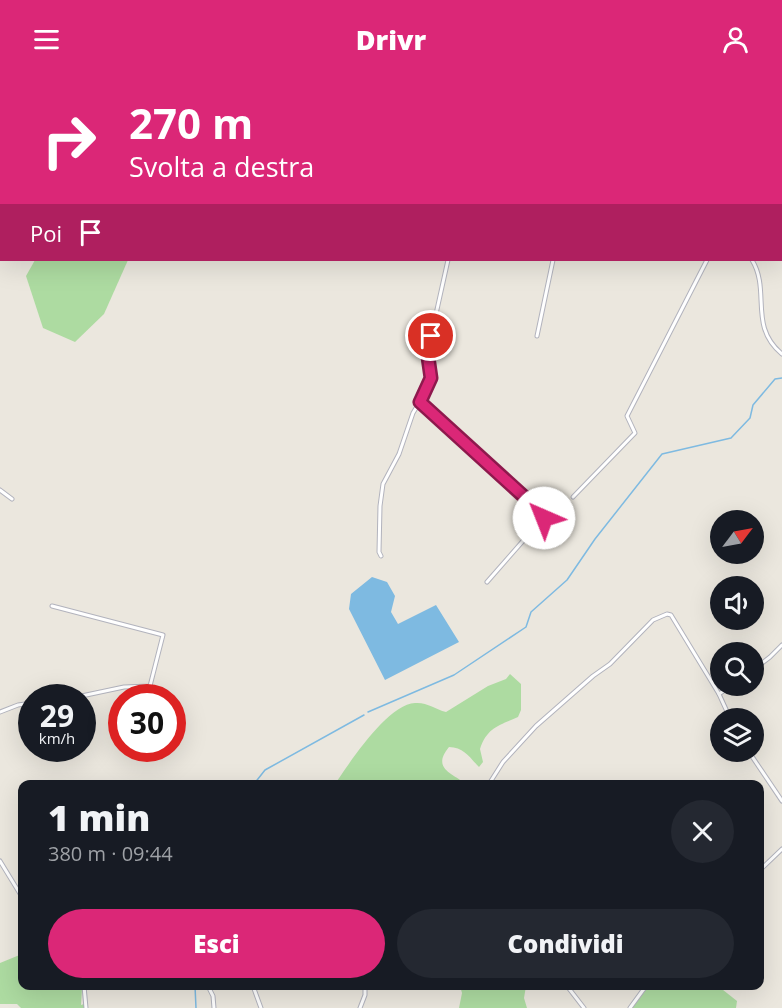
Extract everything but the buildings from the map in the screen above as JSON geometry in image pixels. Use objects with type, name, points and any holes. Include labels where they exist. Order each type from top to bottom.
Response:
[{"type":"street","points":[[381,556],[379,529],[383,484],[399,454],[413,413],[431,378],[428,350],[448,261]]},
{"type":"street","points":[[537,336],[553,261]]},
{"type":"street","points":[[573,497],[635,434],[627,416],[706,261]]},
{"type":"street","points":[[753,261],[759,272],[761,310],[767,339],[782,354]]},
{"type":"street","points":[[420,402],[542,513],[544,518],[487,582]]},
{"type":"street","points":[[0,490],[12,499]]},
{"type":"street","points":[[52,606],[164,635],[150,686],[124,687],[96,693]]},
{"type":"street","points":[[492,780],[503,762],[536,726],[610,664],[646,626],[661,616],[671,615],[710,679]]},
{"type":"street","points":[[764,662],[782,645]]},
{"type":"street","points":[[0,712],[18,705]]},
{"type":"street","points":[[756,762],[782,801]]},
{"type":"street","points":[[764,866],[782,849]]},
{"type":"street","points":[[0,861],[18,890]]},
{"type":"street","points":[[84,990],[86,1008]]},
{"type":"street","points":[[210,990],[214,1008]]},
{"type":"street","points":[[254,990],[261,1008]]},
{"type":"street","points":[[360,1008],[365,990]]},
{"type":"street","points":[[570,990],[584,1008]]},
{"type":"street","points":[[630,1008],[643,990]]},
{"type":"green space","points":[[34,261],[128,261],[104,314],[75,342],[43,328],[26,276]]},
{"type":"green space","points":[[510,674],[521,684],[521,710],[518,717],[500,725],[486,736],[480,749],[483,762],[479,767],[459,749],[449,747],[442,761],[443,766],[460,780],[338,780],[382,723],[404,706],[415,703],[423,704],[446,712],[488,686],[506,679]]},
{"type":"green space","points":[[18,956],[18,990],[82,990],[81,1005],[84,1004],[84,1008],[21,1008],[17,1004],[0,1004],[0,963]]},
{"type":"green space","points":[[461,990],[525,990],[524,998],[527,1008],[459,1008]]},
{"type":"green space","points":[[646,990],[723,990],[737,1001],[736,1008],[632,1008]]},
{"type":"water","points":[[372,577],[387,582],[395,596],[391,612],[398,624],[436,605],[459,642],[385,680],[349,609],[351,594]]},
{"type":"waterway","points":[[368,712],[454,675],[526,627],[531,612],[567,580],[595,539],[662,454],[731,438],[750,418],[753,405],[775,379],[782,378]]},
{"type":"waterway","points":[[257,780],[265,770],[364,715]]},
{"type":"waterway","points":[[195,990],[196,1008]]},
{"type":"route","points":[[431,336],[428,350],[430,386],[420,402],[542,513],[544,518]]}]
